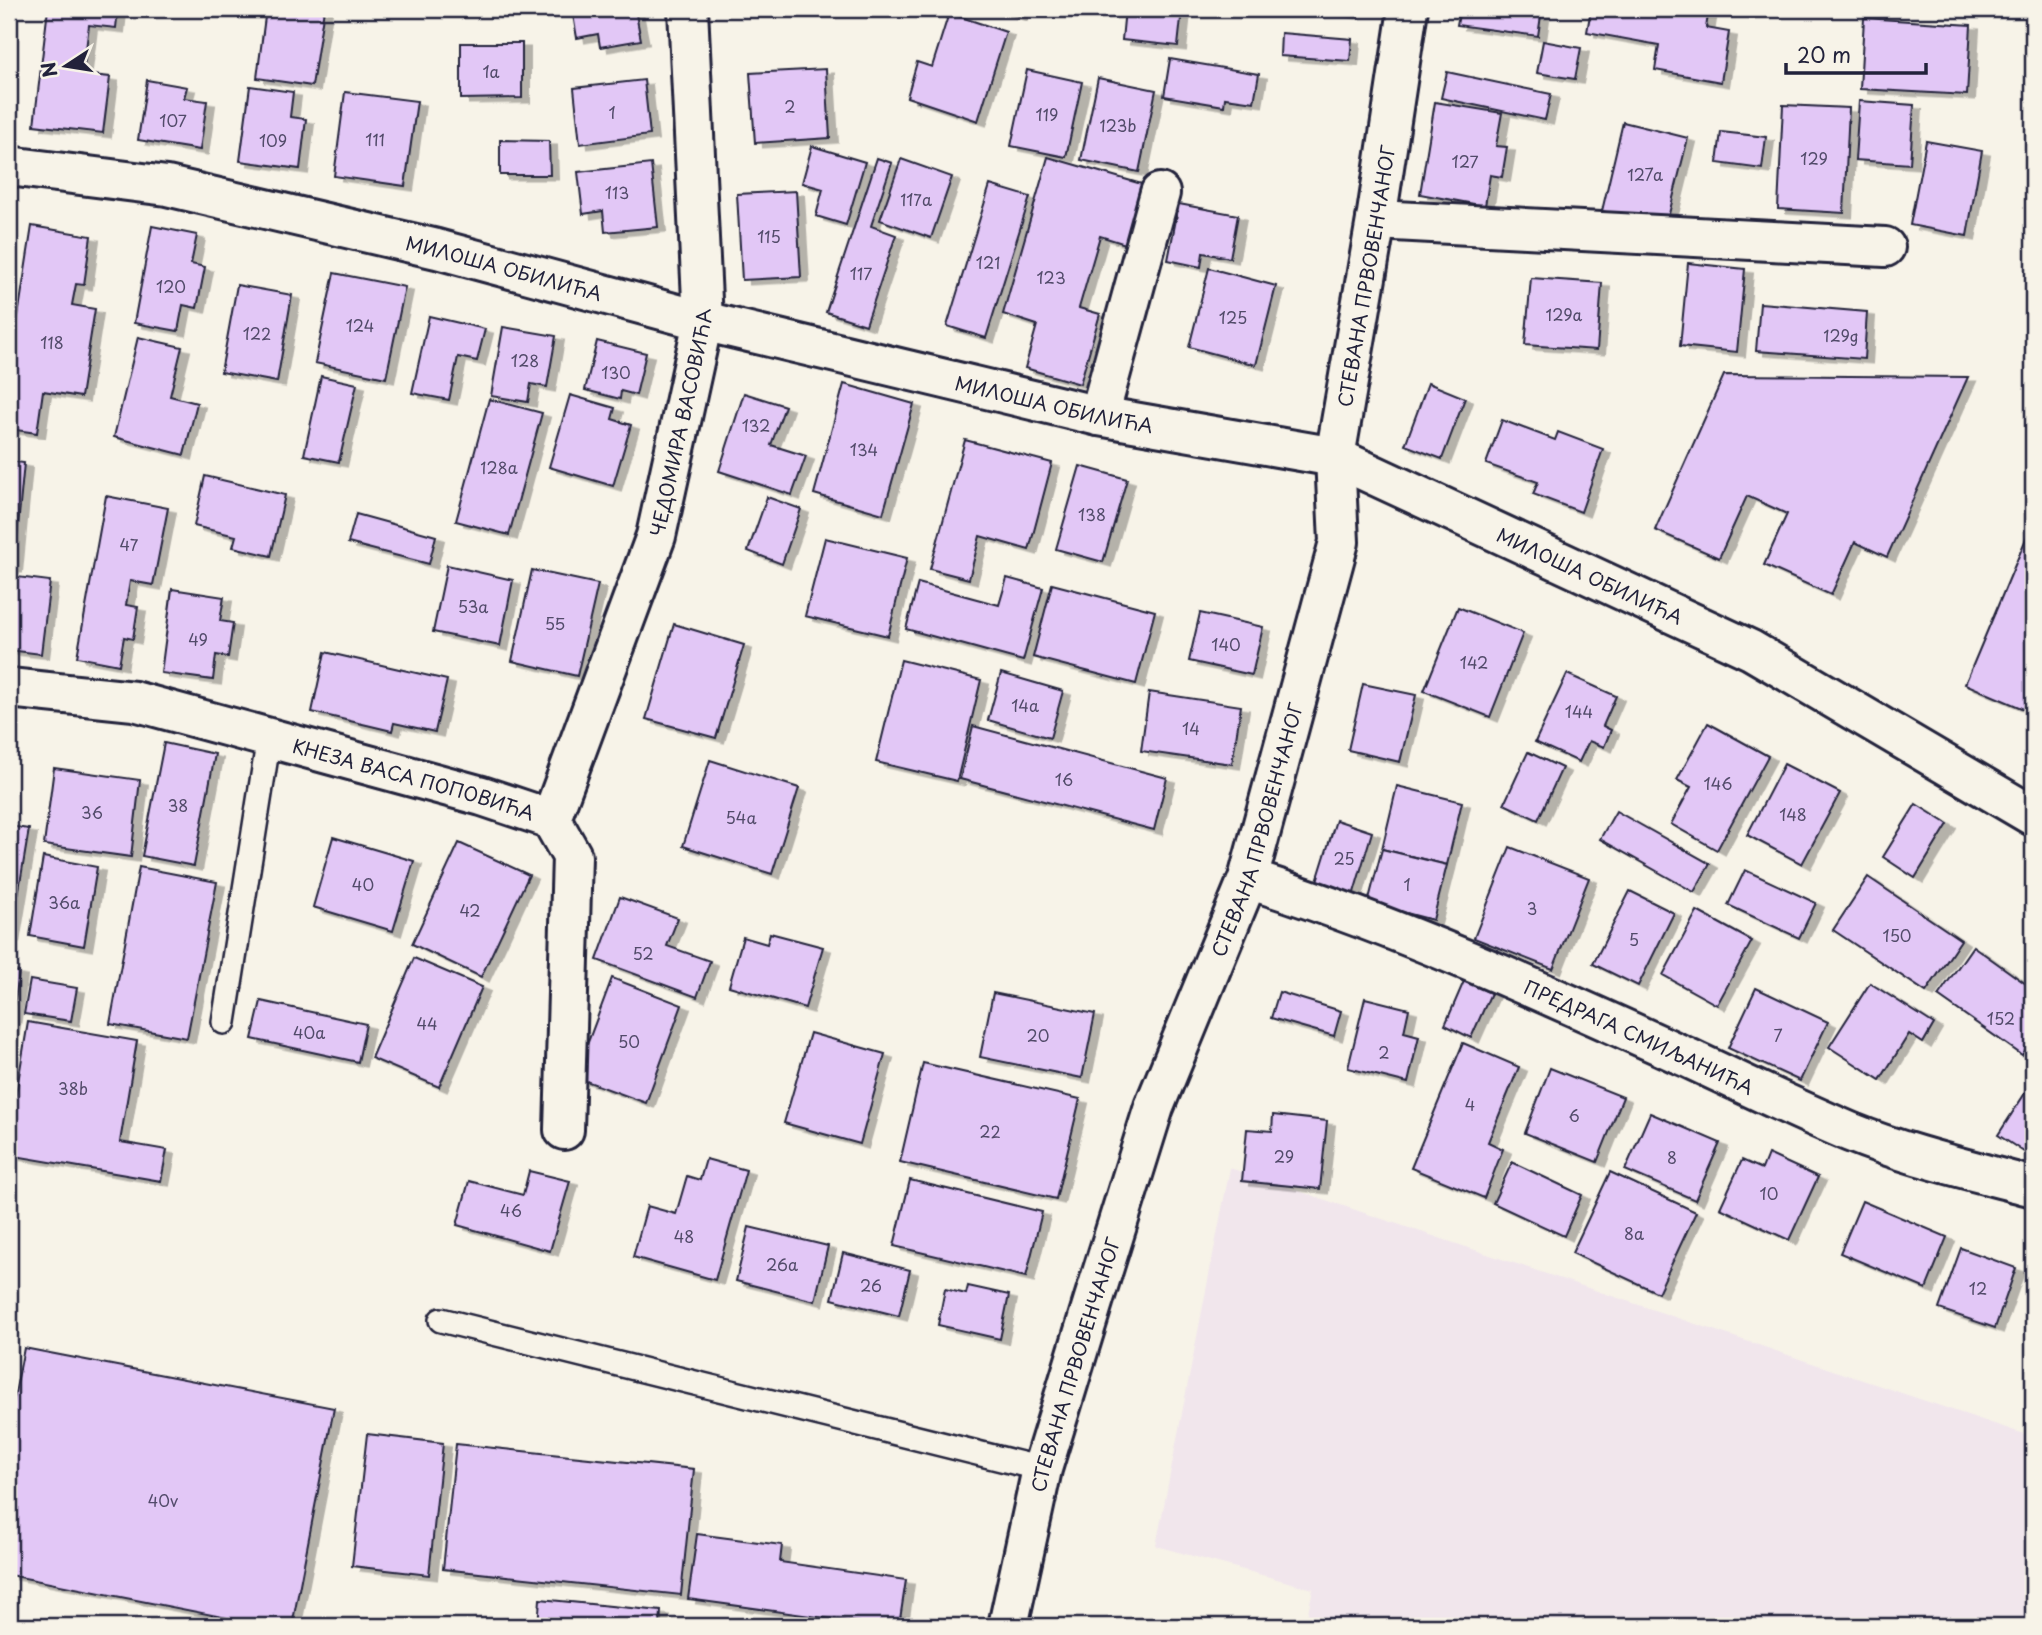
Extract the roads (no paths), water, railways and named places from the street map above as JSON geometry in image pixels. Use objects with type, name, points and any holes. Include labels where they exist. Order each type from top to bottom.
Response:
[{"type":"street","name":"ЧЕДОМИРА ВАСОВИЋА","points":[[551,819],[656,536],[703,321],[688,9]]},
{"type":"street","name":"СТЕВАНА ПРВОВЕНЧАНОГ","points":[[1008,1626],[1042,1469],[1154,1107],[1248,879],[1339,542],[1335,457],[1376,220],[1408,9]]},
{"type":"street","name":"МИЛОША ОБИЛИЋА","points":[[9,166],[167,186],[437,249],[703,321],[1099,416],[1335,457],[1751,650],[2033,816]]},
{"type":"street","points":[[1099,416],[1160,194]]},
{"type":"street","points":[[1376,220],[1885,247]]},
{"type":"street","name":"КНЕЗА ВАСА ПОПОВИЋА","points":[[9,688],[134,701],[482,796],[551,819],[572,856],[564,1130]]},
{"type":"street","name":"ПРЕДРАГА СМИЉАНИЋА","points":[[1248,879],[1300,895],[1590,1013],[1852,1132],[1913,1153],[2033,1187]]},
{"type":"lane","points":[[224,1022],[270,737]]},
{"type":"lane","points":[[441,1320],[1042,1469]]}]
